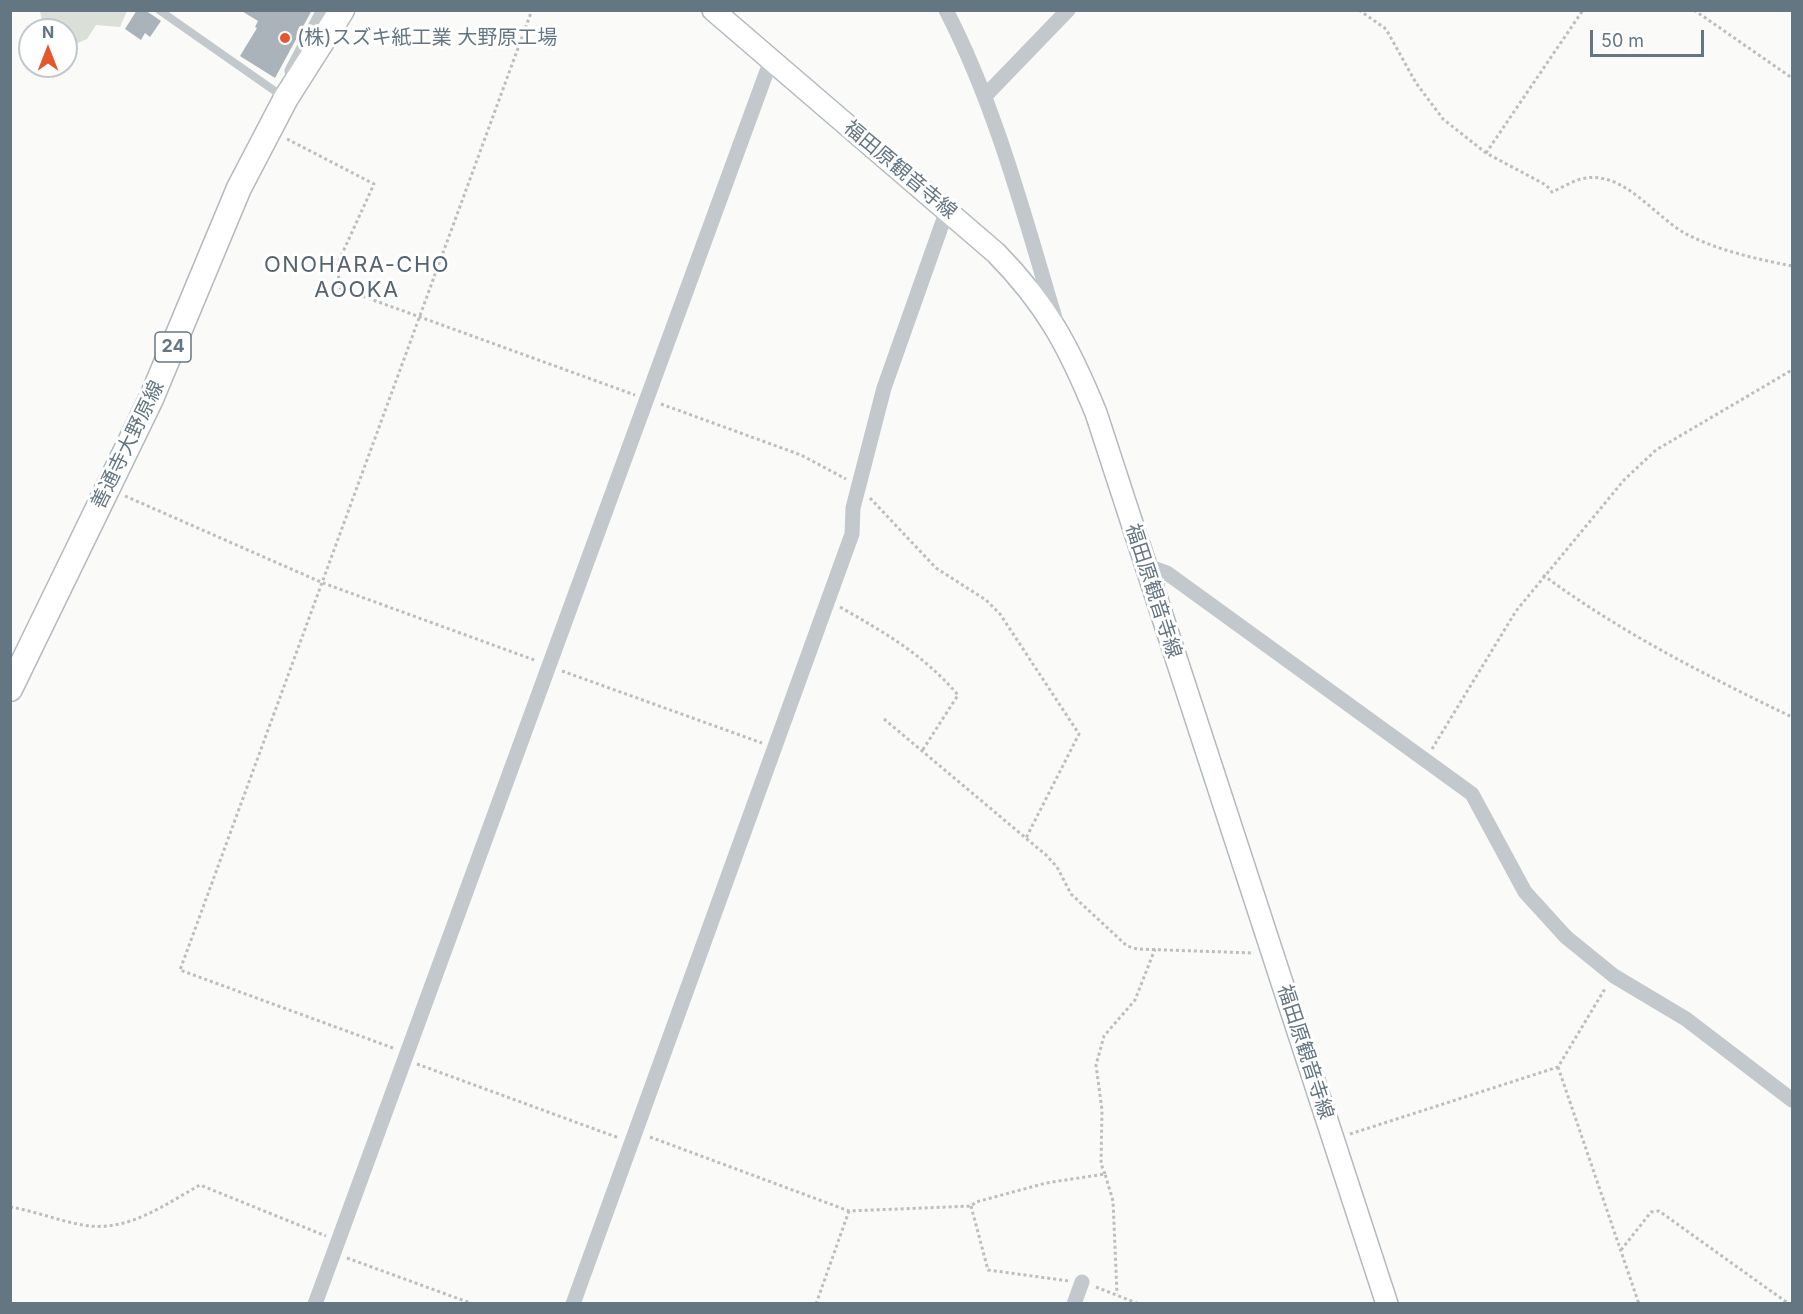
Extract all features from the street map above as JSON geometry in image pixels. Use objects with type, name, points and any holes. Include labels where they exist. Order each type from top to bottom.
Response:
[{"type":"main road","name":"善通寺大野原線","points":[[10,689],[151,399],[239,189],[286,98],[342,10]]},
{"type":"main road","name":"福田原観音寺線","points":[[713,10],[947,210],[1024,281],[1059,330],[1096,413],[1387,1304]]},
{"type":"street","points":[[286,98],[287,80],[324,10]]},
{"type":"street","points":[[946,10],[966,49],[985,96],[1059,330]]},
{"type":"street","points":[[985,96],[1068,10]]},
{"type":"street","points":[[315,1304],[771,60]]},
{"type":"street","points":[[573,1304],[852,534],[853,508],[858,485],[884,388],[947,210]]},
{"type":"street","points":[[1145,565],[1167,573],[1473,794],[1500,849],[1542,913],[1566,938],[1614,976],[1686,1019],[1792,1100]]},
{"type":"street","points":[[1074,1304],[1082,1282]]},
{"type":"lane","points":[[159,10],[286,98]]},
{"type":"path","points":[[532,10],[180,970],[405,1056],[849,1211],[971,1206],[976,1202],[1046,1183],[1105,1174]]},
{"type":"path","points":[[1359,10],[1386,29],[1416,83],[1443,118],[1486,153],[1546,185],[1552,192],[1581,179],[1611,181],[1687,234],[1718,247],[1792,266]]},
{"type":"path","points":[[1486,153],[1583,10]]},
{"type":"path","points":[[1694,10],[1792,78]]},
{"type":"path","points":[[269,131],[374,184],[337,265],[339,288],[801,455],[858,485],[936,568],[986,600],[1000,614],[1079,734],[1026,838]]},
{"type":"path","points":[[1425,761],[1516,611],[1543,575],[1624,480],[1656,450],[1792,369]]},
{"type":"path","points":[[107,488],[323,583],[775,748]]},
{"type":"path","points":[[1543,575],[1578,601],[1725,685],[1792,717]]},
{"type":"path","points":[[828,600],[905,645],[939,673],[958,695],[922,751]]},
{"type":"path","points":[[884,719],[1026,838],[1056,867],[1071,894],[1127,946],[1238,951],[1273,956]]},
{"type":"path","points":[[1117,1294],[1113,1201],[1101,1164],[1102,1110],[1096,1065],[1104,1036],[1135,1000],[1155,949]]},
{"type":"path","points":[[1334,1140],[1558,1067],[1614,976]]},
{"type":"path","points":[[1558,1067],[1639,1304]]},
{"type":"path","points":[[10,1207],[84,1225],[112,1225],[138,1220],[200,1185],[336,1247],[472,1304]]},
{"type":"path","points":[[971,1206],[988,1270],[1082,1282],[1139,1304]]},
{"type":"path","points":[[816,1304],[849,1211]]},
{"type":"path","points":[[1621,1250],[1651,1212],[1659,1211],[1789,1304]]},
{"type":"shaded area","points":[[40,10],[127,11],[120,27],[96,25],[87,39],[78,43],[78,18],[42,18]]},
{"type":"building","points":[[137,10],[145,10],[161,21],[150,37],[145,33],[141,40],[125,29]]},
{"type":"building","points":[[240,10],[312,10],[275,78],[240,56],[257,28],[255,27],[258,21]]},
{"type":"place","name":"(株)スズキ紙工業 大野原工場","points":[[285,38]]},
{"type":"district","name":"ONOHARA-CHO AOOKA","points":[[357,278]]}]
